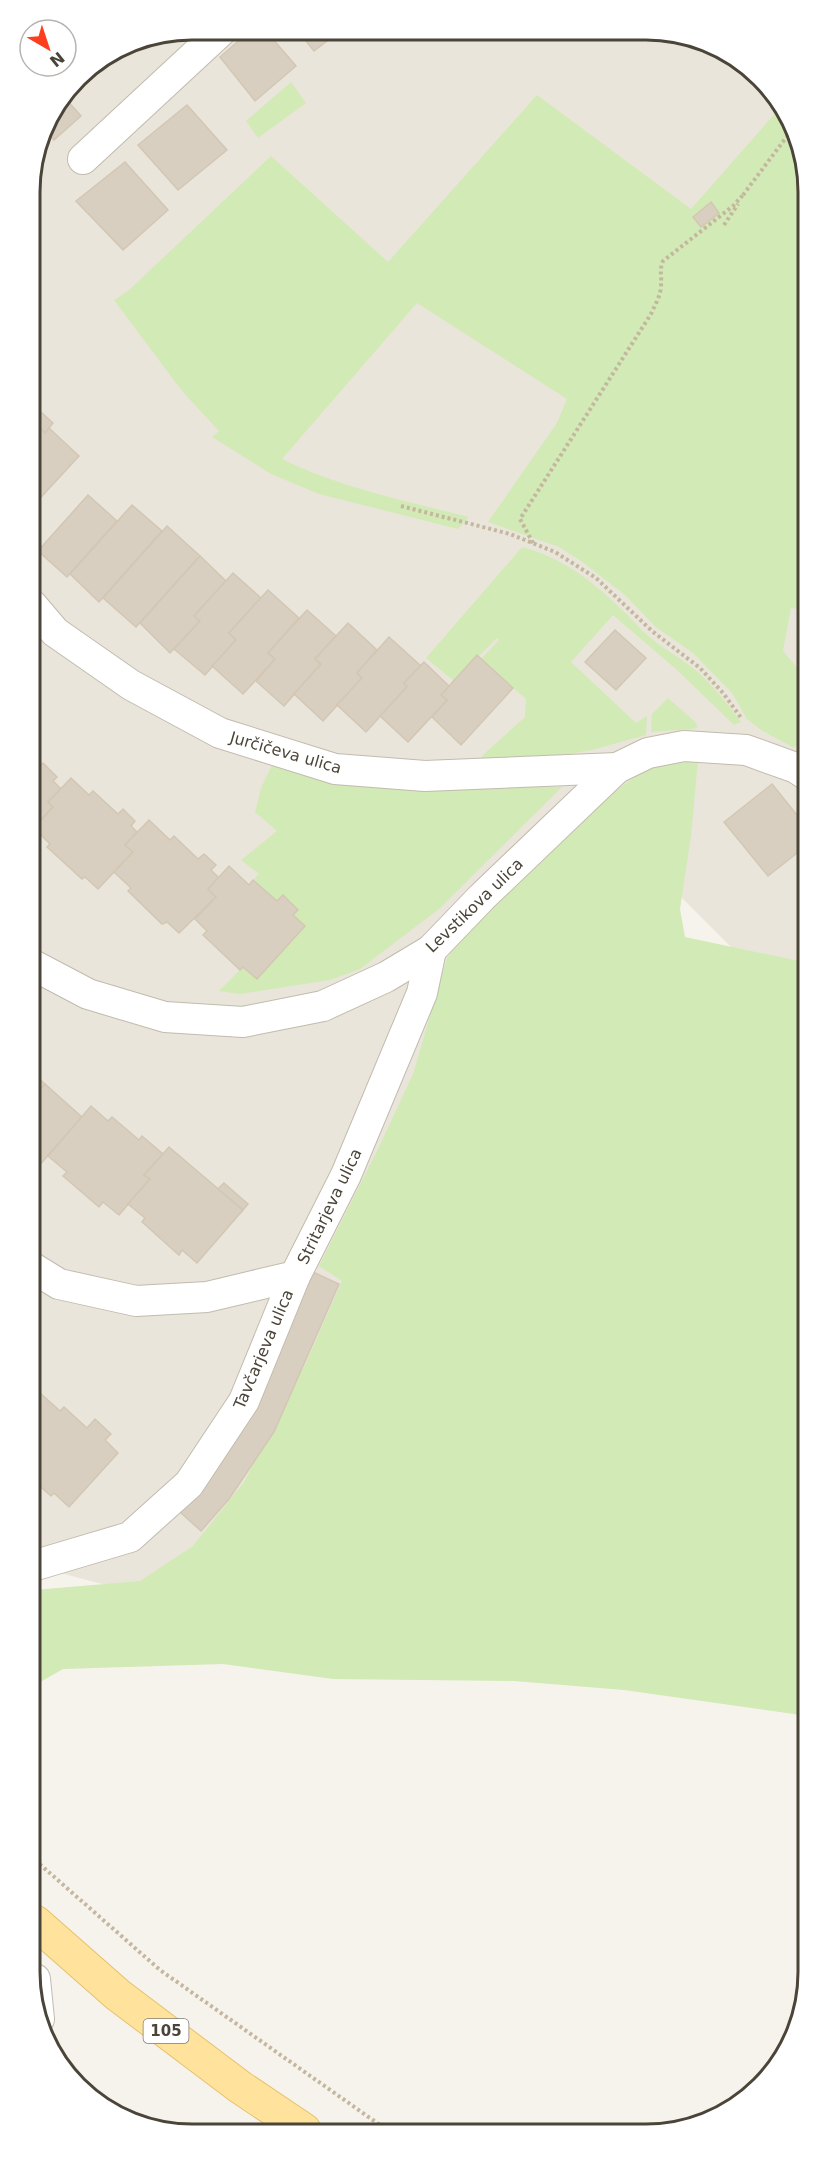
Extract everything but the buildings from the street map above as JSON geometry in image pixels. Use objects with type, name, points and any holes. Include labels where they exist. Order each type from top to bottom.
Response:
[{"type":"main road","name":"105","points":[[40,1926],[118,1995],[240,2087],[295,2124]]},
{"type":"street","points":[[83,159],[211,40]]},
{"type":"street","name":"Jurčičeva ulica","points":[[41,615],[56,632],[131,685],[210,728],[335,769],[425,776],[617,768]]},
{"type":"street","points":[[617,768],[648,753],[684,746],[746,750],[798,769]]},
{"type":"street","name":"Levstikova ulica","points":[[41,969],[88,993],[165,1017],[243,1022],[324,1006],[386,977],[431,950],[482,897],[617,768]]},
{"type":"street","name":"Stritarjeva ulica","points":[[40,1273],[59,1284],[136,1301],[207,1297],[295,1276],[355,1153],[422,993],[431,950]]},
{"type":"street","name":"Tavčarjeva ulica","points":[[40,1564],[130,1537],[189,1484],[244,1401],[295,1276]]},
{"type":"path","points":[[534,544],[520,519],[651,314],[659,297],[660,268],[663,261],[733,206],[788,136]]},
{"type":"path","points":[[724,225],[732,216],[744,194]]},
{"type":"path","points":[[401,506],[510,534],[555,552],[596,578],[652,631],[700,668],[723,693],[742,719],[746,750]]},
{"type":"path","points":[[40,1864],[160,1970],[378,2124]]},
{"type":"shaded area","points":[[192,40],[647,40],[676,43],[696,49],[731,66],[761,92],[783,125],[797,172],[798,1014],[645,861],[306,1459],[136,1593],[40,1568],[41,182],[52,134],[72,100],[92,78],[116,61],[134,52],[163,43]]},
{"type":"green space","points":[[291,82],[306,103],[258,138],[246,121]]},
{"type":"green space","points":[[537,95],[691,209],[776,113],[787,134],[793,153],[798,192],[798,609],[791,608],[783,651],[798,669],[798,743],[794,748],[761,730],[747,719],[732,693],[693,653],[657,628],[625,595],[581,561],[559,547],[488,522],[557,423],[567,399],[417,303],[282,459],[350,486],[469,517],[458,529],[319,494],[271,474],[212,437],[219,431],[182,391],[114,300],[128,291],[271,156],[388,262]]},
{"type":"green space","points":[[522,547],[550,557],[576,571],[599,589],[647,635],[699,673],[741,722],[734,725],[677,670],[613,615],[571,662],[636,723],[647,716],[646,735],[592,750],[544,758],[477,763],[525,717],[526,699],[481,659],[499,640],[497,638],[454,681],[426,658]]},
{"type":"green space","points":[[668,698],[698,727],[651,732],[652,714]]},
{"type":"green space","points":[[275,759],[414,784],[562,787],[439,909],[360,969],[330,980],[240,994],[219,991],[243,967],[257,979],[305,927],[293,915],[298,910],[283,896],[277,901],[253,880],[259,874],[241,860],[277,831],[255,812],[261,788]]},
{"type":"green space","points":[[698,760],[691,836],[680,909],[685,937],[798,961],[798,1715],[624,1690],[514,1681],[333,1679],[223,1664],[63,1669],[40,1682],[40,1589],[140,1581],[193,1546],[244,1482],[305,1365],[342,1281],[319,1266],[413,1074],[447,958],[465,933],[496,906],[546,852],[594,808],[638,774],[658,764]]}]
